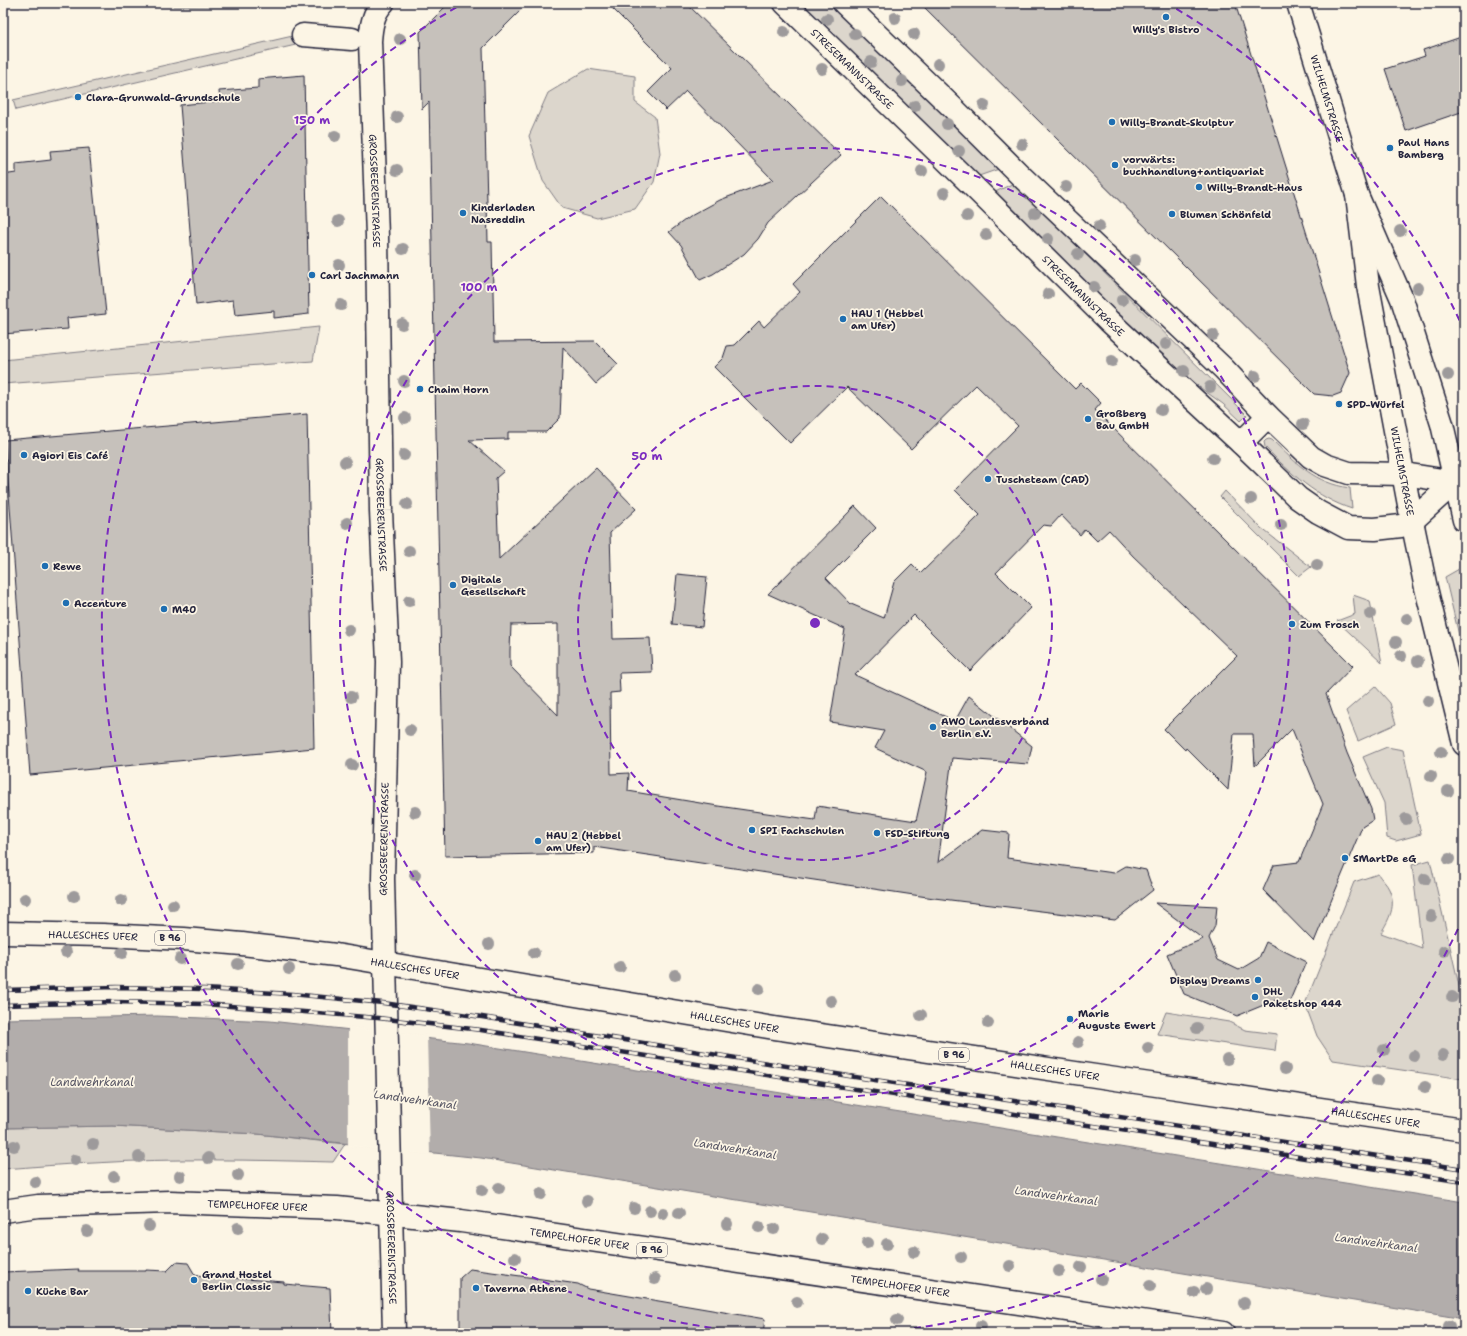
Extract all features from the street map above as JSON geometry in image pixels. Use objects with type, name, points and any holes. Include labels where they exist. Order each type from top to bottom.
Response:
[{"type":"main road","name":"GROSSBEERENSTRASSE","points":[[383,3],[378,8],[371,25],[370,41],[377,236],[381,511],[388,662],[383,879],[394,1333]]},
{"type":"main road","name":"STRESEMANNSTRASSE","points":[[784,3],[978,191],[1109,321],[1298,498],[1318,512],[1340,524],[1357,529],[1375,530],[1401,526],[1412,521]]},
{"type":"main road","points":[[844,3],[1021,176],[1224,369],[1268,416],[1311,457],[1325,466],[1349,473],[1404,474],[1460,481]]},
{"type":"main road","name":"WILHELMSTRASSE","points":[[1298,3],[1357,194],[1402,299],[1460,481],[1464,520]]},
{"type":"main road","points":[[303,35],[352,39]]},
{"type":"main road","name":"WILHELMSTRASSE","points":[[1357,194],[1368,286],[1412,521],[1426,588],[1464,744]]},
{"type":"main road","points":[[1241,443],[1268,416]]},
{"type":"main road","points":[[1412,521],[1460,481]]},
{"type":"main road","name":"HALLESCHES UFER","points":[[3,933],[129,936],[234,943],[336,955],[774,1028],[1129,1082],[1464,1130]]},
{"type":"main road","name":"TEMPELHOFER UFER","points":[[3,1210],[38,1206],[170,1202],[319,1207],[391,1213],[469,1223],[1223,1333]]},
{"type":"shaded area","points":[[173,3],[268,3],[270,6],[173,6]]},
{"type":"shaded area","points":[[797,3],[829,3],[999,169],[976,177]]},
{"type":"shaded area","points":[[297,35],[300,44],[16,110],[13,100]]},
{"type":"shaded area","points":[[588,69],[635,76],[635,102],[655,117],[660,153],[654,182],[635,209],[597,218],[562,208],[543,181],[529,136],[548,93]]},
{"type":"shaded area","points":[[1014,183],[1247,415],[1241,421],[1223,404],[1156,356],[993,193]]},
{"type":"shaded area","points":[[319,327],[313,361],[3,384],[3,360]]},
{"type":"shaded area","points":[[1269,439],[1307,471],[1327,482],[1350,488],[1352,509],[1327,498],[1294,475],[1265,447],[1264,442]]},
{"type":"shaded area","points":[[1225,491],[1261,528],[1311,567],[1299,576],[1220,497]]},
{"type":"shaded area","points":[[1459,569],[1464,585],[1464,656],[1445,577]]},
{"type":"shaded area","points":[[1353,595],[1370,601],[1382,663],[1337,621],[1355,614]]},
{"type":"shaded area","points":[[1375,686],[1390,703],[1396,724],[1358,741],[1346,711]]},
{"type":"shaded area","points":[[1387,747],[1403,750],[1421,834],[1396,841],[1387,838],[1384,803],[1363,757]]},
{"type":"shaded area","points":[[1430,860],[1464,1007],[1463,1079],[1333,1060],[1317,1036],[1305,1004],[1354,882],[1378,874],[1388,887],[1392,901],[1391,912],[1381,933],[1422,948],[1412,865]]},
{"type":"shaded area","points":[[1166,1012],[1229,1022],[1245,1030],[1277,1034],[1275,1051],[1157,1034]]},
{"type":"shaded area","points":[[113,1126],[257,1134],[345,1144],[333,1162],[153,1160],[3,1169],[3,1128]]},
{"type":"water","name":"Landwehrkanal","points":[[157,1016],[270,1021],[468,1043],[1464,1202],[1464,1319],[481,1158],[257,1134],[113,1126],[3,1128],[3,1019]]},
{"type":"pier","points":[[348,1027],[427,1036],[430,1154],[348,1146]]},
{"type":"building","points":[[449,3],[528,3],[483,48],[488,242],[492,242],[494,342],[595,341],[618,364],[596,384],[563,347],[560,418],[546,432],[508,432],[508,439],[469,440],[504,471],[496,478],[499,559],[596,468],[636,509],[610,533],[613,639],[650,638],[652,672],[619,673],[620,692],[610,693],[611,774],[629,773],[628,791],[718,806],[815,820],[817,806],[916,821],[927,772],[875,748],[884,731],[830,722],[845,629],[768,594],[855,506],[876,528],[826,578],[851,604],[884,618],[894,582],[912,564],[921,573],[980,515],[955,490],[1018,426],[976,385],[911,449],[847,387],[790,443],[714,367],[723,358],[727,346],[735,345],[759,321],[764,327],[800,292],[793,284],[881,196],[1075,389],[1081,383],[1101,403],[1095,410],[1353,666],[1326,694],[1347,753],[1371,809],[1373,820],[1362,827],[1314,942],[1263,890],[1274,865],[1299,862],[1323,804],[1292,729],[1255,766],[1253,734],[1234,734],[1228,790],[1186,748],[1185,750],[1164,729],[1237,656],[1133,556],[1109,530],[1097,541],[1085,529],[1080,535],[1061,515],[1051,526],[1043,525],[996,573],[1031,608],[970,671],[914,615],[855,675],[955,721],[969,696],[1032,746],[1028,764],[952,758],[938,863],[982,830],[1009,833],[1007,858],[1114,873],[1126,866],[1146,870],[1153,890],[1115,920],[934,898],[594,847],[594,853],[445,856],[429,102],[422,109],[420,32]],"holes":[[[558,624],[558,715],[510,666],[511,625]]]},
{"type":"building","points":[[607,3],[686,3],[841,155],[768,223],[758,239],[744,254],[713,274],[700,280],[681,245],[669,232],[689,217],[720,200],[773,180],[686,91],[666,110],[648,92],[672,68]]},
{"type":"building","name":"Willy-Brandt-Haus","points":[[920,3],[1235,3],[1350,373],[1341,393],[1333,396],[1314,394]]},
{"type":"building","points":[[1464,36],[1464,111],[1406,131],[1385,69],[1425,56],[1423,50]]},
{"type":"building","points":[[304,75],[309,314],[274,318],[274,311],[235,315],[233,300],[196,305],[180,105],[220,101],[219,91],[258,88],[258,79]]},
{"type":"building","points":[[89,148],[106,314],[67,318],[68,329],[3,334],[3,175],[16,173],[16,164],[51,160],[50,151]]},
{"type":"building","name":"M40","points":[[307,414],[314,748],[30,775],[5,440]]},
{"type":"building","points":[[677,574],[707,577],[702,627],[672,624]]},
{"type":"building","points":[[1155,903],[1217,906],[1215,926],[1209,938],[1218,960],[1239,970],[1259,958],[1266,942],[1306,962],[1286,1010],[1276,1000],[1237,1016],[1184,994],[1167,954],[1203,939]]},
{"type":"building","points":[[176,1262],[188,1263],[195,1275],[284,1282],[284,1284],[330,1288],[332,1333],[3,1333],[3,1272],[79,1269],[78,1271],[167,1271]]},
{"type":"building","points":[[470,1269],[578,1284],[588,1289],[765,1319],[763,1333],[460,1333],[460,1278]]},
{"type":"railway","points":[[3,990],[116,987],[204,989],[292,994],[383,1003],[482,1017],[855,1077],[1464,1169]]},
{"type":"railway","points":[[3,1005],[114,1002],[205,1004],[378,1018],[481,1030],[1015,1114],[1464,1182]]},
{"type":"place","name":"Willy's Bistro","points":[[1166,17]]},
{"type":"place","name":"Clara-Grunwald-Grundschule","points":[[78,97]]},
{"type":"place","name":"Willy-Brandt-Skulptur","points":[[1112,122]]},
{"type":"place","name":"Paul Hans Bamberg","points":[[1390,148]]},
{"type":"place","name":"vorwärts: buchhandlung+antiquariat","points":[[1115,165]]},
{"type":"place","name":"Willy-Brandt-Haus","points":[[1199,187]]},
{"type":"place","name":"Kinderladen Nasreddin","points":[[463,213]]},
{"type":"place","name":"Blumen Schönfeld","points":[[1172,214]]},
{"type":"place","name":"Carl Jachmann","points":[[312,275]]},
{"type":"place","name":"HAU 1 (Hebbel am Ufer)","points":[[843,319]]},
{"type":"place","name":"Chaim Horn","points":[[420,389]]},
{"type":"place","name":"SPD-Würfel","points":[[1339,404]]},
{"type":"place","name":"Großberg Bau GmbH","points":[[1088,419]]},
{"type":"place","name":"Agiori Eis Café","points":[[24,455]]},
{"type":"place","name":"Tuscheteam (CAD)","points":[[988,479]]},
{"type":"place","name":"Rewe","points":[[45,566]]},
{"type":"place","name":"Digitale Gesellschaft","points":[[453,585]]},
{"type":"place","name":"Accenture","points":[[66,603]]},
{"type":"place","name":"M40","points":[[164,609]]},
{"type":"place","name":"Zum Frosch","points":[[1292,624]]},
{"type":"place","name":"AWO Landesverband Berlin e.V.","points":[[933,727]]},
{"type":"place","name":"SPI Fachschulen","points":[[752,830]]},
{"type":"place","name":"FSD-Stiftung","points":[[877,833]]},
{"type":"place","name":"HAU 2 (Hebbel am Ufer)","points":[[538,841]]},
{"type":"place","name":"SMartDe eG","points":[[1345,858]]},
{"type":"place","name":"Display Dreams","points":[[1258,980]]},
{"type":"place","name":"DHL Paketshop 444","points":[[1255,997]]},
{"type":"place","name":"Marie Auguste Ewert","points":[[1070,1019]]},
{"type":"place","name":"Grand Hostel Berlin Classic","points":[[194,1280]]},
{"type":"place","name":"Taverna Athene","points":[[476,1288]]},
{"type":"place","name":"Küche Bar","points":[[28,1291]]}]
